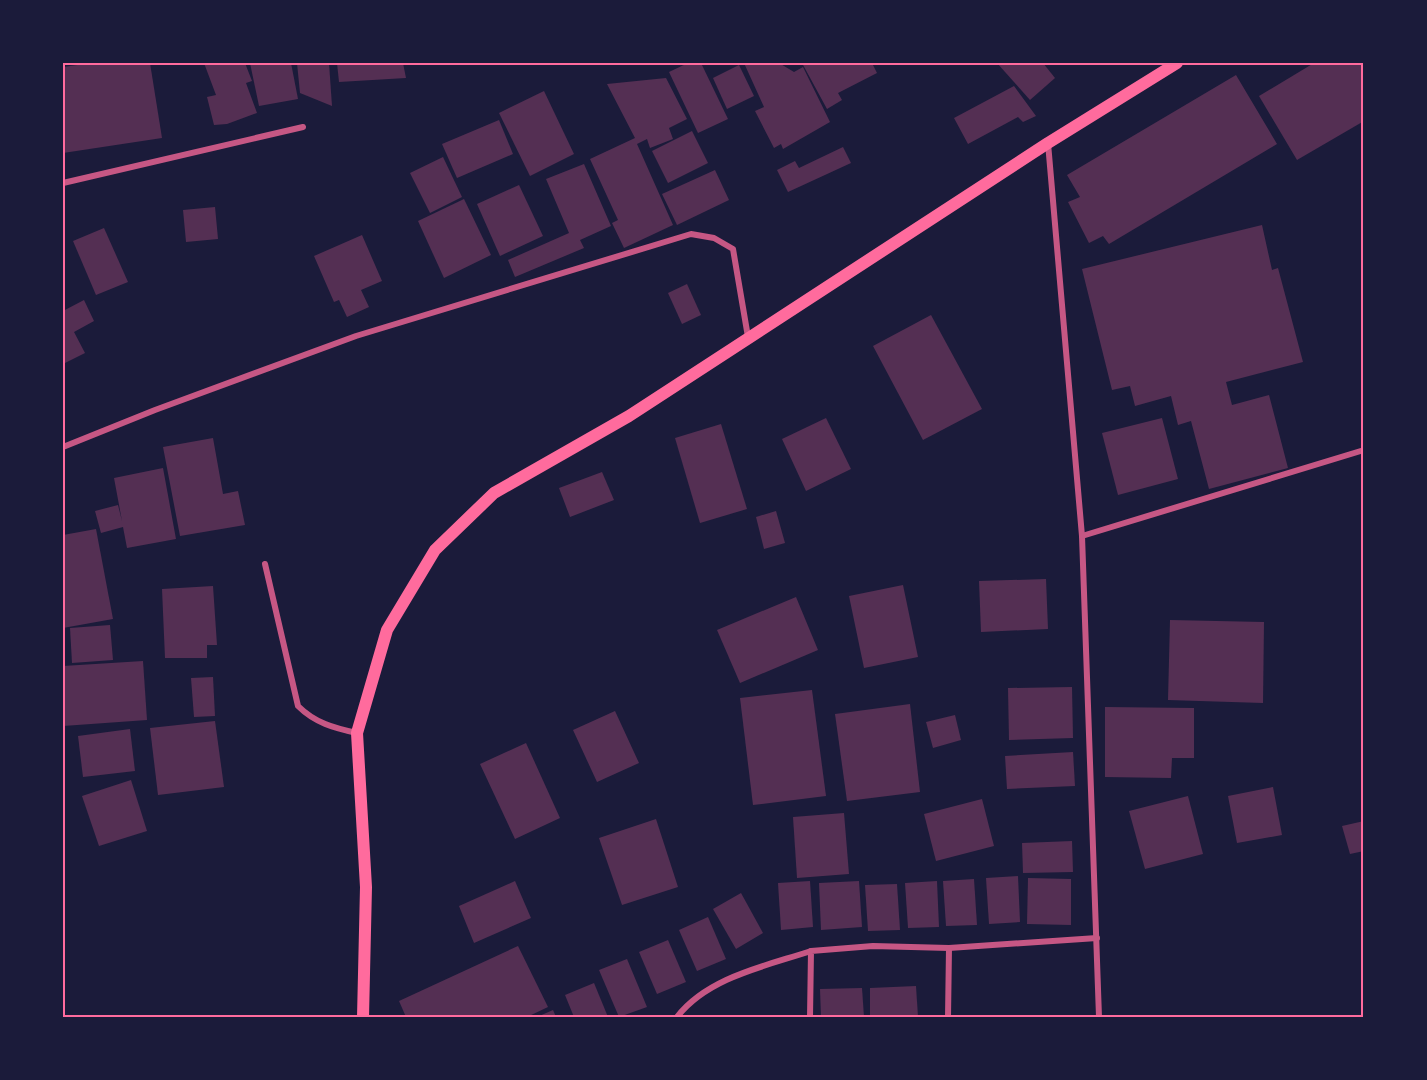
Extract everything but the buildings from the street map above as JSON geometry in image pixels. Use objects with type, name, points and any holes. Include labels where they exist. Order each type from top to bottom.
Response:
[{"type":"main road","points":[[363,1017],[366,887],[357,733],[387,630],[435,550],[494,493],[629,416],[1048,143],[1177,63]]},
{"type":"street","points":[[63,183],[303,127]]},
{"type":"street","points":[[1048,143],[1082,536],[1099,1017]]},
{"type":"street","points":[[63,447],[155,410],[356,336],[691,234],[714,238],[733,249],[748,337]]},
{"type":"street","points":[[1082,536],[1364,450]]},
{"type":"street","points":[[265,564],[298,706],[309,717],[330,727],[357,733]]},
{"type":"street","points":[[677,1017],[686,1006],[732,977],[812,951],[873,946],[949,948],[1097,938]]},
{"type":"street","points":[[948,1017],[949,948]]},
{"type":"street","points":[[810,1017],[812,951]]}]
